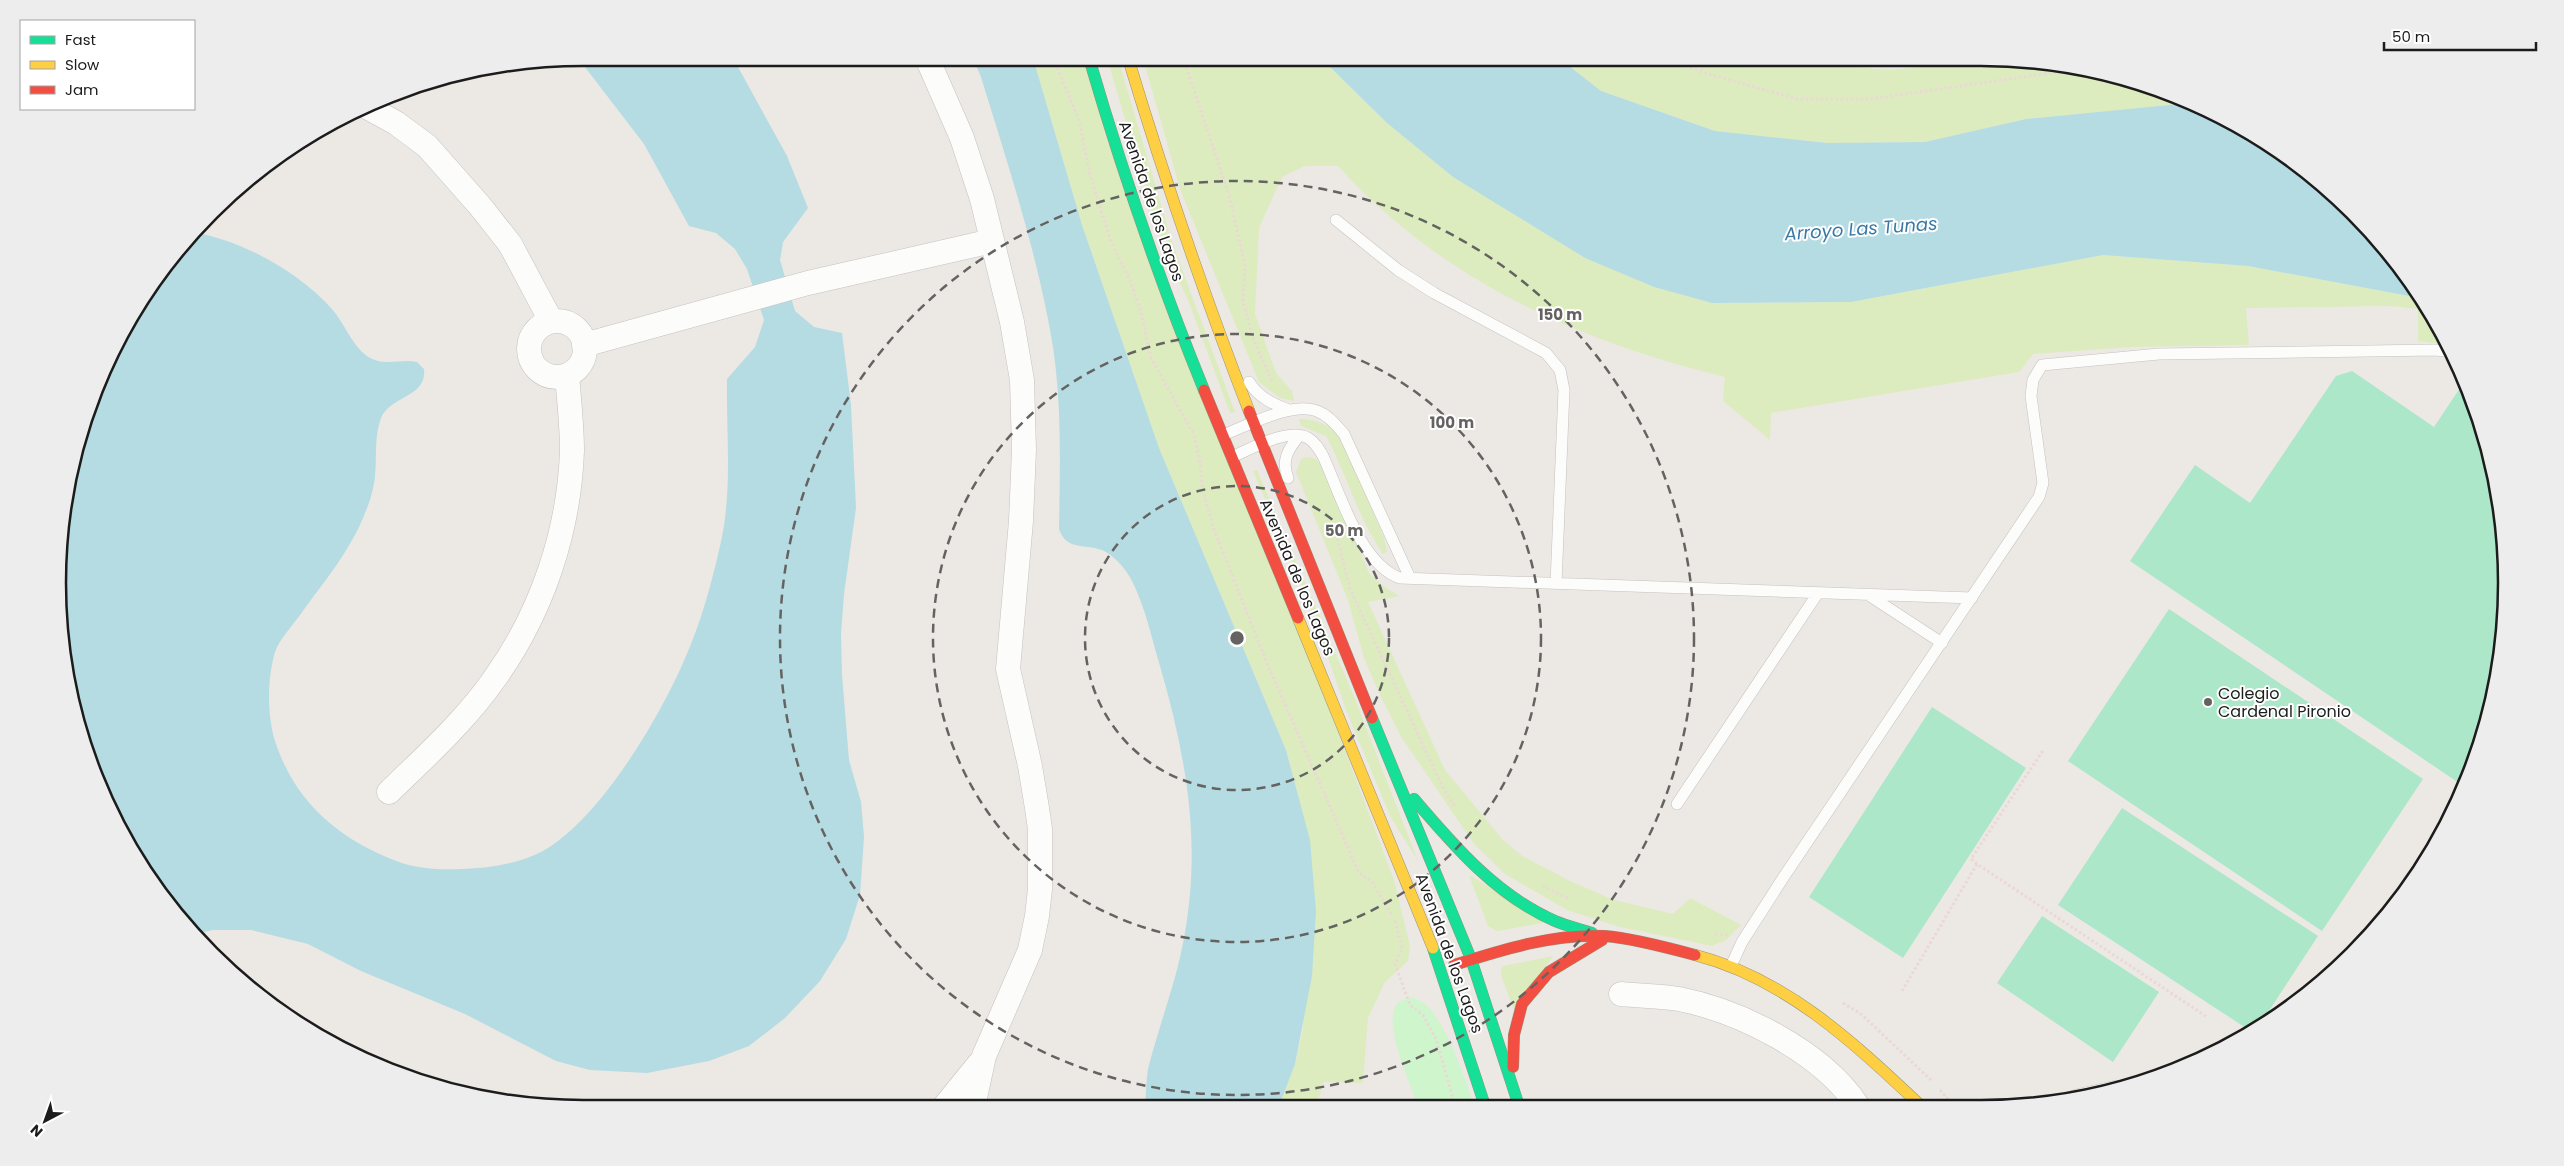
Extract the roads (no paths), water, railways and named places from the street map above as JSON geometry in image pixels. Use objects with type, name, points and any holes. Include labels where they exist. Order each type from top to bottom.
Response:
[{"type":"street","points":[[930,66],[962,138],[982,198],[1012,322],[1022,380],[1024,450],[1021,521],[1008,669],[1030,766],[1040,829],[1037,916],[1030,950],[984,1056],[975,1100]]},
{"type":"street","name":"Avenida de los Lagos","points":[[1092,66],[1115,148],[1177,324],[1386,829],[1441,969],[1483,1100]]},
{"type":"street","name":"Avenida de los Lagos","points":[[1131,66],[1171,194],[1218,330],[1349,664],[1471,959],[1512,1078],[1518,1100]]},
{"type":"street","points":[[374,111],[396,123],[427,146],[469,193],[510,244],[551,321]]},
{"type":"street","points":[[584,345],[730,303],[808,283],[992,241]]},
{"type":"street","points":[[551,321],[569,324],[576,329],[584,345],[581,363],[567,375],[558,377],[540,371],[533,364],[530,356],[531,338],[542,325],[551,321]]},
{"type":"street","points":[[390,792],[461,719],[495,679],[519,642],[542,596],[553,566],[564,515],[570,469],[572,450],[567,375]]},
{"type":"street","points":[[1398,780],[1452,844],[1517,899],[1555,921],[1604,936],[1667,948],[1731,966],[1755,976],[1793,999],[1834,1029],[1874,1061],[1915,1100]]},
{"type":"street","points":[[1441,969],[1526,944],[1604,936]]},
{"type":"street","points":[[1512,1078],[1514,1035],[1522,1004],[1549,972],[1604,936]]},
{"type":"street","points":[[1621,994],[1678,999],[1715,1009],[1758,1028],[1802,1050],[1828,1070],[1853,1100]]},
{"type":"street","points":[[953,1100],[984,1056]]},
{"type":"lane","points":[[1171,194],[1216,296],[1244,374],[1256,393],[1289,410]]},
{"type":"lane","points":[[1336,220],[1398,270],[1434,293],[1546,353],[1560,370],[1564,390],[1556,584]]},
{"type":"lane","points":[[1731,966],[1742,942],[2040,497],[2044,482],[2031,396],[2033,380],[2042,365],[2159,354],[2442,351]]},
{"type":"lane","points":[[1222,435],[1289,410],[1316,411],[1332,420],[1344,434],[1410,578]]},
{"type":"lane","points":[[1231,458],[1262,443],[1290,435],[1306,436],[1315,443],[1324,456],[1364,548],[1387,574],[1410,578],[1556,584],[1972,598]]},
{"type":"lane","points":[[1299,436],[1287,453],[1284,469],[1335,593],[1349,664]]},
{"type":"lane","points":[[1678,804],[1818,593]]},
{"type":"lane","points":[[1868,595],[1942,643]]},
{"type":"water","points":[[584,66],[737,66],[787,156],[808,208],[783,242],[780,260],[795,311],[814,327],[842,333],[851,405],[856,508],[844,594],[841,634],[842,675],[849,760],[861,802],[864,837],[860,895],[846,939],[820,981],[785,1018],[749,1046],[709,1061],[647,1073],[590,1070],[556,1061],[465,1014],[361,971],[308,944],[251,930],[213,930],[202,932],[173,898],[153,870],[135,841],[106,781],[84,717],[76,684],[67,617],[66,583],[67,549],[71,516],[76,482],[84,449],[106,385],[135,325],[153,296],[173,268],[202,234],[230,242],[268,259],[318,294],[331,308],[356,345],[368,356],[375,360],[386,362],[417,362],[424,369],[420,386],[392,405],[381,418],[377,432],[373,490],[359,527],[344,553],[275,652],[270,674],[269,709],[272,731],[284,763],[307,801],[339,830],[358,843],[378,853],[414,866],[431,869],[455,869],[483,868],[504,864],[524,859],[543,851],[564,836],[607,791],[645,736],[675,680],[697,630],[706,602],[724,526],[728,484],[727,379],[755,347],[764,320],[747,269],[735,249],[716,233],[689,226],[644,144]]},
{"type":"water","points":[[976,66],[1035,66],[1082,225],[1159,448],[1286,750],[1310,840],[1316,911],[1312,976],[1295,1064],[1281,1100],[1145,1100],[1148,1069],[1177,971],[1189,903],[1192,868],[1191,834],[1184,767],[1160,666],[1145,614],[1133,584],[1126,571],[1112,556],[1099,549],[1079,546],[1067,541],[1059,529],[1059,415],[1053,347],[1031,244]]},
{"type":"water","name":"Arroyo Las Tunas","points":[[1329,66],[1569,66],[1601,91],[1715,131],[1828,143],[1925,142],[2026,119],[2175,104],[2239,135],[2268,153],[2322,194],[2370,242],[2411,296],[2248,266],[2103,255],[1851,302],[1712,303],[1654,287],[1585,258],[1453,177],[1387,123]]},
{"type":"place","name":"Colegio Cardenal Pironio","points":[[2208,702]]}]
